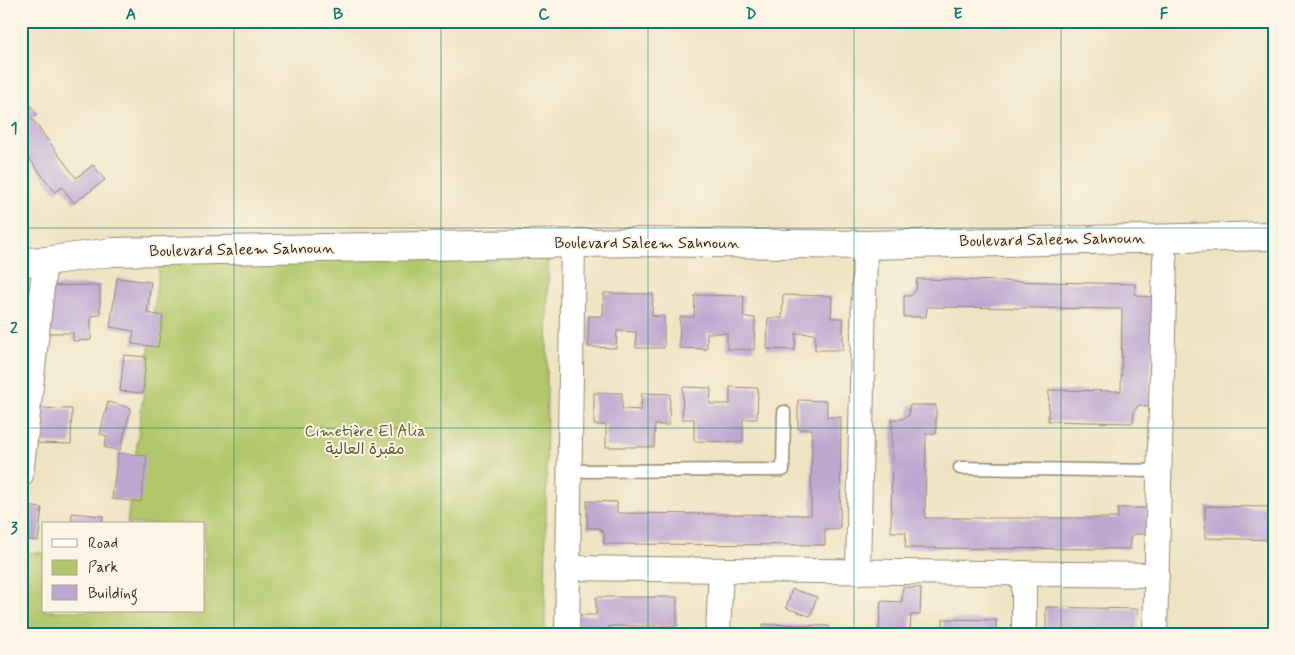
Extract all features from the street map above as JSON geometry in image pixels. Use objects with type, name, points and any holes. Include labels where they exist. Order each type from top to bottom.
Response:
[{"type":"street","name":"Boulevard Saleem Sahnoun","points":[[33,262],[113,252],[636,242],[865,245],[1274,236]]},
{"type":"street","points":[[567,634],[568,471],[573,243]]},
{"type":"street","points":[[858,572],[865,245]]},
{"type":"street","points":[[1156,634],[1165,260]]},
{"type":"street","points":[[21,475],[33,262]]},
{"type":"street","points":[[567,568],[1157,575]]},
{"type":"street","points":[[718,634],[721,570]]},
{"type":"street","points":[[1024,573],[1024,634]]},
{"type":"lane","points":[[568,471],[783,470],[784,412]]},
{"type":"lane","points":[[960,468],[1160,471]]},
{"type":"green space","name":"Cimetière El Alia مقبرة العالية","points":[[548,256],[545,634],[21,634],[21,552],[42,553],[42,612],[205,612],[205,522],[127,522],[160,260]]},
{"type":"building","points":[[25,98],[37,114],[32,119],[76,178],[93,165],[105,180],[74,203],[62,187],[55,192],[21,148],[21,101]]},
{"type":"building","points":[[117,278],[151,282],[147,313],[163,316],[158,347],[132,344],[134,331],[110,327]]},
{"type":"building","points":[[917,279],[1135,284],[1135,294],[1155,297],[1149,406],[1139,405],[1134,411],[1133,423],[1048,421],[1049,390],[1121,391],[1122,309],[927,307],[926,317],[904,317],[904,296],[911,296],[916,290]]},
{"type":"building","points":[[100,285],[100,315],[91,316],[91,340],[73,341],[73,333],[47,333],[47,286]]},
{"type":"building","points":[[604,293],[653,294],[652,316],[664,316],[664,348],[636,348],[636,332],[617,331],[616,348],[588,347],[589,316],[603,316]]},
{"type":"building","points":[[695,295],[744,296],[743,317],[755,318],[754,350],[727,349],[727,333],[707,333],[707,349],[679,348],[680,317],[694,317]]},
{"type":"building","points":[[783,295],[832,296],[831,318],[843,318],[843,350],[815,350],[815,334],[796,333],[795,350],[767,349],[768,318],[782,318]]},
{"type":"building","points":[[124,355],[146,357],[143,393],[120,391]]},
{"type":"building","points":[[683,387],[711,388],[710,404],[730,404],[730,387],[758,388],[757,419],[743,419],[743,442],[694,441],[694,419],[682,419]]},
{"type":"building","points":[[594,393],[622,393],[622,409],[641,410],[642,393],[670,394],[669,425],[655,425],[654,447],[606,447],[606,425],[594,425]]},
{"type":"building","points":[[798,400],[827,401],[827,417],[841,417],[840,529],[825,529],[825,545],[604,544],[604,533],[599,528],[587,528],[587,501],[617,502],[617,513],[811,515],[812,429],[798,429]]},
{"type":"building","points":[[108,402],[131,408],[120,451],[104,447],[107,436],[100,434]]},
{"type":"building","points":[[909,405],[936,405],[936,434],[926,434],[925,518],[1118,518],[1118,508],[1147,508],[1147,534],[1135,534],[1130,538],[1130,549],[905,548],[906,532],[891,532],[892,419],[902,419],[909,415]]},
{"type":"building","points":[[37,408],[72,409],[71,444],[37,443]]},
{"type":"building","points":[[118,453],[147,456],[141,502],[112,499]]},
{"type":"building","points":[[21,492],[27,493],[24,508],[21,507]]},
{"type":"building","points":[[27,506],[42,508],[38,541],[24,539]]},
{"type":"building","points":[[1205,506],[1274,507],[1274,540],[1205,538]]},
{"type":"building","points":[[72,513],[103,516],[102,522],[71,522]]},
{"type":"building","points":[[903,587],[921,588],[920,615],[911,615],[910,634],[879,634],[881,601],[902,602]]},
{"type":"building","points":[[792,589],[817,597],[810,616],[786,608]]},
{"type":"building","points":[[596,597],[677,597],[677,626],[609,626],[607,634],[578,634],[578,615],[596,615]]},
{"type":"building","points":[[1046,607],[1138,609],[1137,634],[1046,634]]},
{"type":"building","points":[[943,619],[996,620],[996,634],[943,634]]},
{"type":"building","points":[[763,624],[829,626],[829,634],[762,634]]}]
